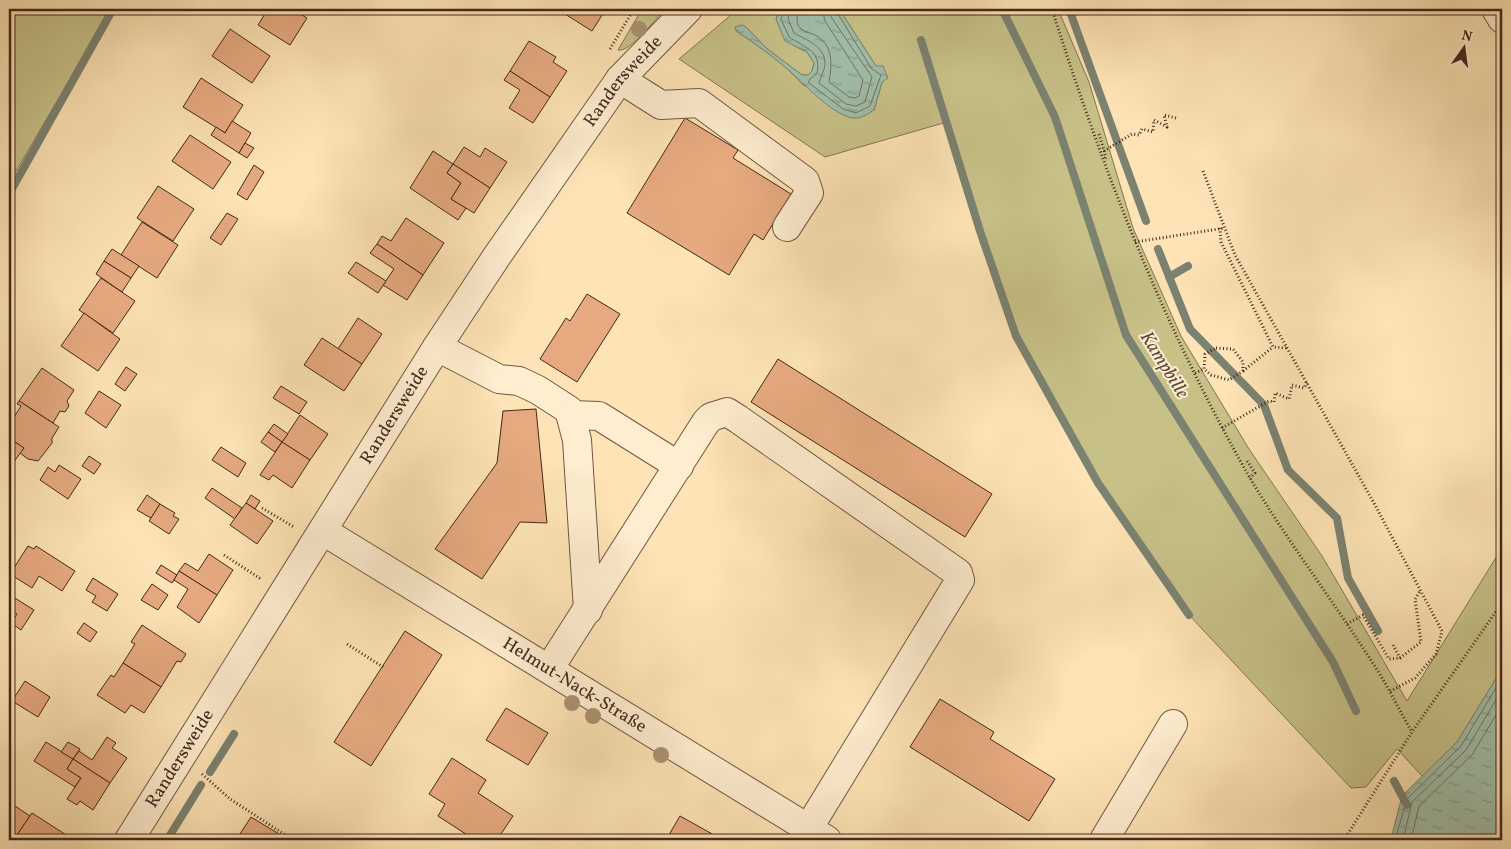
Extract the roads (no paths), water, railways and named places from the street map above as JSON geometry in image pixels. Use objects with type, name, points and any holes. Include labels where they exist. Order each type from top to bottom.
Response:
[{"type":"street","name":"Randersweide","points":[[129,840],[437,347],[620,80],[688,9]]},
{"type":"street","points":[[1496,9],[1502,19]]},
{"type":"street","points":[[620,80],[660,105],[699,103],[805,181],[809,193],[788,228]]},
{"type":"street","points":[[437,347],[499,379],[519,381],[538,390],[563,405],[572,416],[577,440],[588,610]]},
{"type":"street","points":[[549,669],[706,422],[711,417],[727,412],[958,573],[960,580],[817,835]]},
{"type":"street","points":[[572,416],[599,416],[679,466]]},
{"type":"street","name":"Helmut-Nack-Straße","points":[[320,536],[549,669],[817,835]]},
{"type":"street","points":[[1104,840],[1173,724]]},
{"type":"water","points":[[780,9],[839,9],[876,66],[883,66],[888,78],[882,82],[874,110],[859,118],[841,114],[823,102],[773,57],[736,31],[735,27],[742,25],[746,27],[766,48],[802,75],[808,75],[812,71],[814,63],[807,52],[785,41],[776,19]]},
{"type":"water","points":[[1502,669],[1502,840],[1389,840],[1402,796],[1457,742]]},
{"type":"waterway","points":[[9,194],[113,9]]},
{"type":"waterway","name":"Kampbille","points":[[1002,9],[1055,117],[1126,335],[1333,662],[1356,711]]},
{"type":"waterway","points":[[1069,9],[1146,221]]},
{"type":"waterway","points":[[921,40],[980,231],[1016,336],[1098,483],[1189,615]]},
{"type":"waterway","points":[[1158,249],[1190,329],[1264,405],[1288,470],[1337,518],[1348,578],[1378,631]]},
{"type":"waterway","points":[[1169,277],[1188,266]]},
{"type":"waterway","points":[[210,772],[234,734]]},
{"type":"waterway","name":"Kampbille","points":[[1394,781],[1407,805]]},
{"type":"waterway","points":[[167,840],[201,785]]}]
